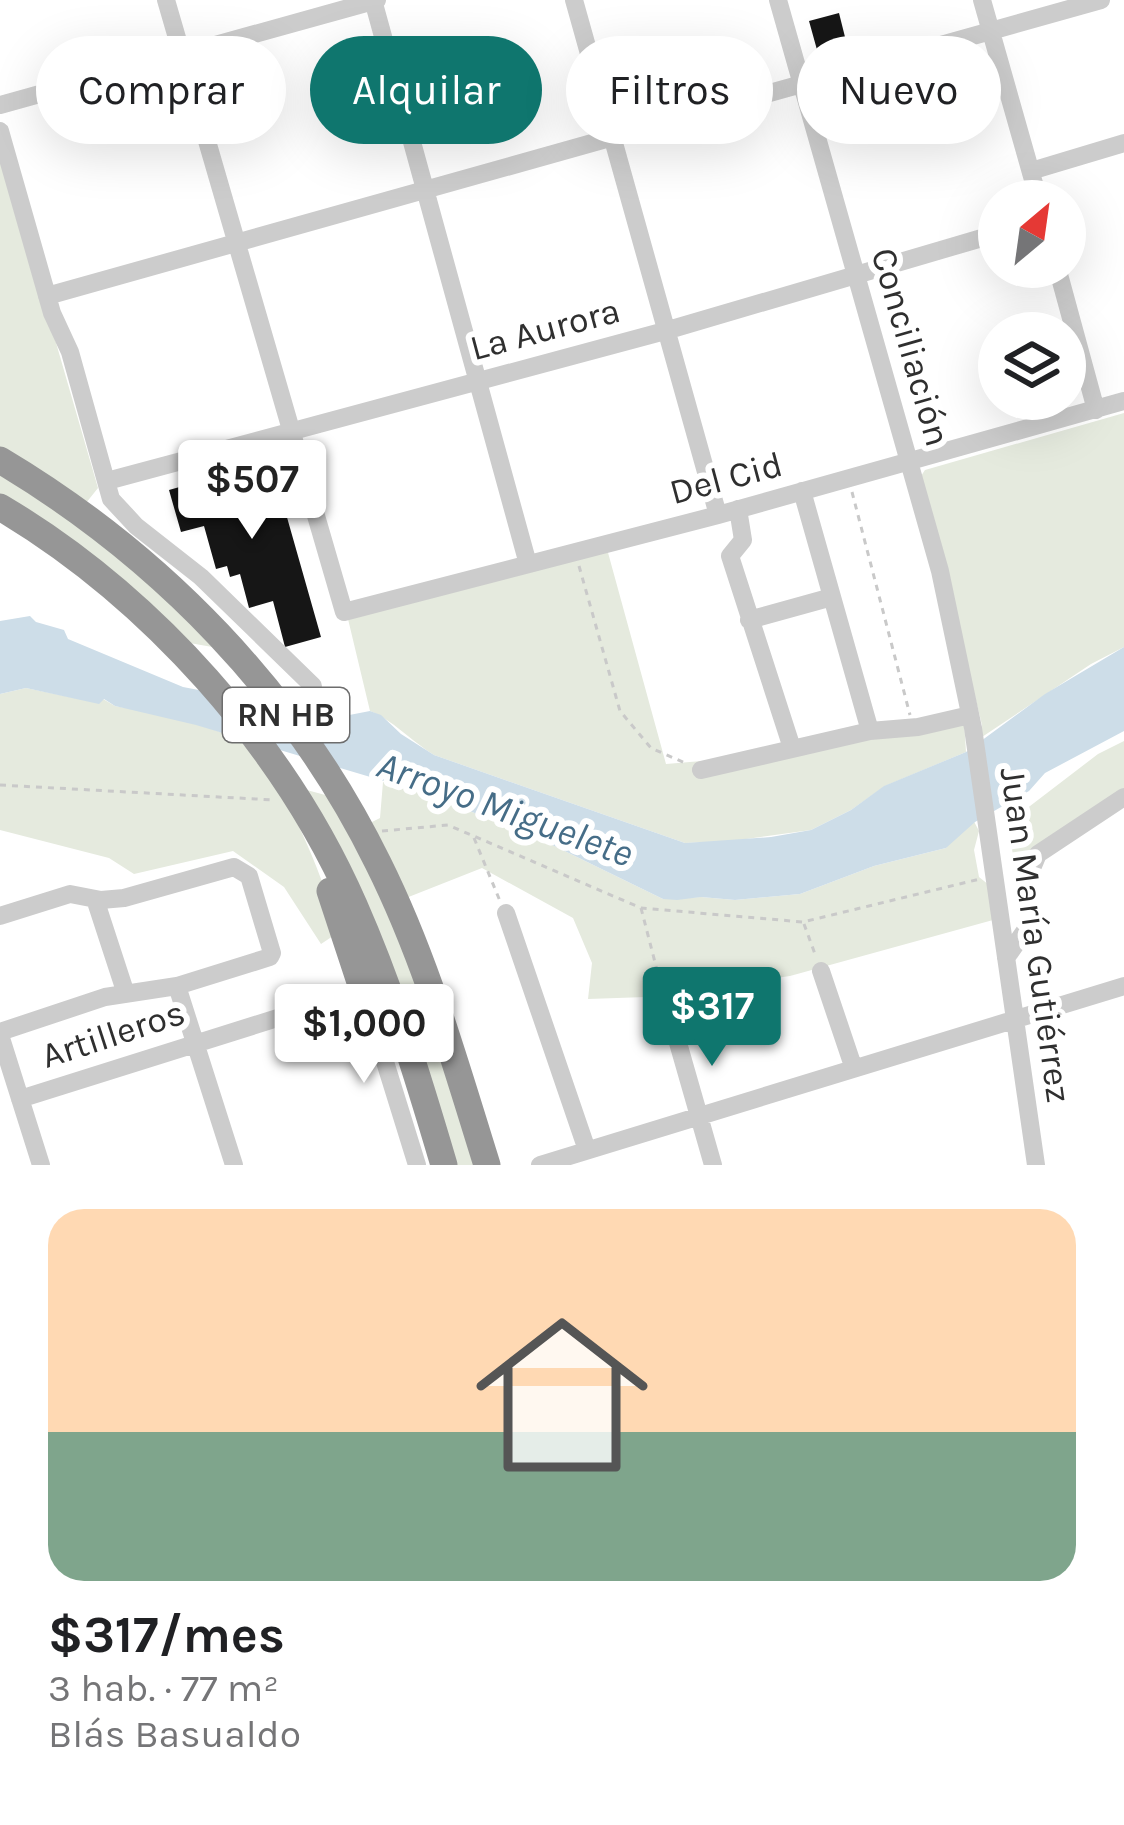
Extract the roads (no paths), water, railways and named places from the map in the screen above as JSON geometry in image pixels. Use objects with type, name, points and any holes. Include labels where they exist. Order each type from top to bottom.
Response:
[{"type":"highway","name":"RN HB","points":[[0,460],[111,535],[224,638],[289,718],[363,833],[414,945],[488,1165]]},
{"type":"highway","name":"RN HB","points":[[0,507],[85,566],[155,629],[232,712],[296,801],[355,906],[398,1017],[444,1165]]},
{"type":"highway","points":[[296,801],[363,991]]},
{"type":"highway","points":[[450,1046],[480,1101],[502,1165]]},
{"type":"street","points":[[166,0],[175,36]]},
{"type":"street","points":[[247,36],[375,0],[528,564]]},
{"type":"street","points":[[574,0],[584,36]]},
{"type":"street","name":"Conciliación","points":[[778,0],[797,66]]},
{"type":"street","points":[[982,0],[1033,180]]},
{"type":"street","points":[[977,36],[1101,0]]},
{"type":"street","points":[[0,104],[36,94]]},
{"type":"street","points":[[0,131],[111,499],[136,526],[201,577],[313,686]]},
{"type":"street","points":[[1030,171],[1124,142]]},
{"type":"street","points":[[207,144],[288,430]]},
{"type":"street","points":[[47,296],[591,144]]},
{"type":"street","points":[[614,144],[718,514]]},
{"type":"street","name":"Conciliación","points":[[819,144],[940,571],[971,722]]},
{"type":"street","name":"La Aurora","points":[[107,481],[665,331],[978,239]]},
{"type":"street","points":[[1063,288],[1096,410]]},
{"type":"street","name":"Del Cid","points":[[288,430],[344,612],[1124,401]]},
{"type":"street","points":[[802,491],[870,731]]},
{"type":"street","points":[[738,509],[743,540],[730,556],[792,748]]},
{"type":"street","points":[[749,620],[832,597]]},
{"type":"street","points":[[701,770],[870,731],[971,722]]},
{"type":"street","name":"Juan María Gutiérrez","points":[[971,722],[1036,1165]]},
{"type":"street","points":[[1006,958],[1029,925],[1030,874],[1038,854],[1124,797]]},
{"type":"street","points":[[0,916],[70,894],[124,898],[235,867],[245,870],[272,952],[270,957],[177,986],[105,997],[0,1034],[41,1165]]},
{"type":"street","points":[[95,899],[127,994]]},
{"type":"street","points":[[506,913],[586,1150]]},
{"type":"street","points":[[821,971],[853,1066]]},
{"type":"street","points":[[177,986],[234,1165]]},
{"type":"street","points":[[540,1165],[1124,986]]},
{"type":"street","points":[[662,988],[713,1165]]},
{"type":"street","points":[[363,991],[417,1165]]},
{"type":"street","name":"Artilleros","points":[[20,1099],[363,991]]},
{"type":"water","name":"Arroyo Miguelete","points":[[30,616],[64,630],[68,639],[183,687],[339,717],[370,711],[434,755],[685,843],[811,830],[884,786],[966,752],[1045,694],[1124,647],[1124,731],[1045,773],[1029,791],[975,822],[946,848],[874,866],[800,894],[735,900],[663,899],[538,838],[424,793],[196,725],[115,706],[104,699],[99,704],[26,688],[0,694],[0,621]]}]
